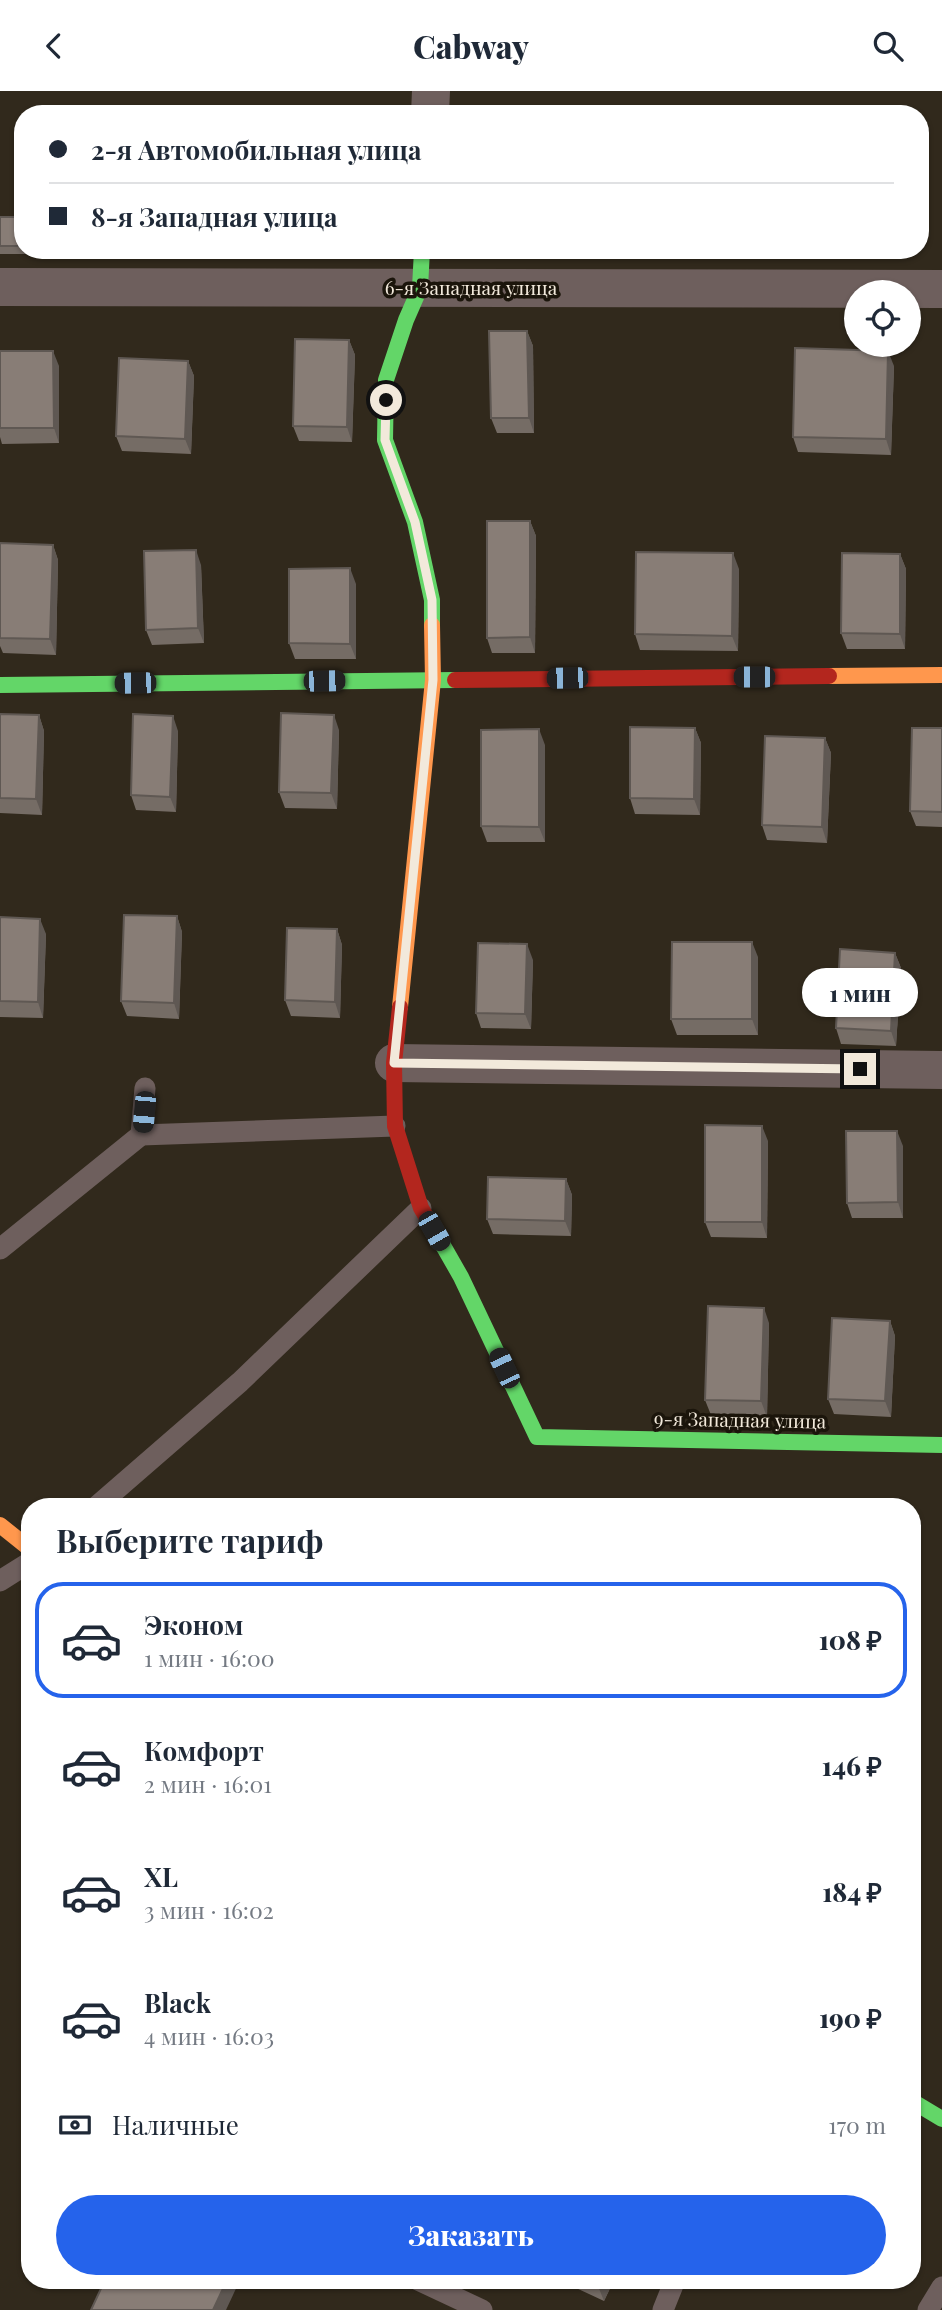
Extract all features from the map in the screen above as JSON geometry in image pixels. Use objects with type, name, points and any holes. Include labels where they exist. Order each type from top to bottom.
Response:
[{"type":"street","points":[[421,1208],[395,1126],[394,1063],[433,680],[432,600],[415,522],[385,440],[386,380],[406,320],[421,288],[422,259]]},
{"type":"street","name":"6-я Западная улица","points":[[0,287],[942,289]]},
{"type":"street","points":[[0,685],[942,675]]},
{"type":"street","points":[[394,1063],[942,1070]]},
{"type":"street","name":"9-я Западная улица","points":[[421,1208],[461,1277],[537,1437],[942,1445]]},
{"type":"street","points":[[0,1525],[21,1542]]},
{"type":"street","points":[[921,2106],[942,2119]]},
{"type":"lane","points":[[141,1135],[145,1088]]},
{"type":"lane","points":[[0,1249],[141,1135],[395,1126]]},
{"type":"lane","points":[[106,1498],[240,1382],[421,1208]]},
{"type":"lane","points":[[0,1581],[21,1568]]},
{"type":"lane","points":[[929,2310],[942,2287]]},
{"type":"lane","points":[[437,2289],[482,2310]]},
{"type":"lane","points":[[663,2310],[672,2289]]},
{"type":"building","points":[[0,217],[14,217],[14,246],[0,246]]},
{"type":"building","points":[[489,331],[527,331],[529,418],[491,418]]},
{"type":"building","points":[[295,339],[349,340],[347,427],[293,426]]},
{"type":"building","points":[[795,348],[844,350],[844,357],[888,357],[886,439],[793,437]]},
{"type":"building","points":[[0,351],[53,351],[54,428],[0,428]]},
{"type":"building","points":[[119,358],[188,361],[185,439],[116,436]]},
{"type":"building","points":[[487,521],[530,521],[530,637],[487,638]]},
{"type":"building","points":[[0,543],[53,545],[50,639],[0,638]]},
{"type":"building","points":[[196,550],[198,628],[146,630],[144,551]]},
{"type":"building","points":[[636,552],[733,553],[732,636],[635,634]]},
{"type":"building","points":[[842,553],[900,554],[900,634],[841,633]]},
{"type":"building","points":[[350,568],[350,644],[289,643],[289,569]]},
{"type":"building","points":[[281,713],[334,715],[331,793],[279,792]]},
{"type":"building","points":[[0,714],[39,715],[36,799],[0,798]]},
{"type":"building","points":[[133,714],[173,716],[170,797],[131,795]]},
{"type":"building","points":[[630,727],[695,728],[694,799],[630,798]]},
{"type":"building","points":[[912,728],[942,728],[942,812],[910,811]]},
{"type":"building","points":[[539,729],[539,827],[481,826],[481,730]]},
{"type":"building","points":[[765,736],[825,738],[822,827],[762,825]]},
{"type":"building","points":[[124,915],[177,916],[174,1003],[121,1001]]},
{"type":"building","points":[[0,917],[40,919],[38,1002],[0,1001]]},
{"type":"building","points":[[287,928],[337,929],[335,1002],[285,1000]]},
{"type":"building","points":[[672,942],[752,942],[752,1019],[671,1019]]},
{"type":"building","points":[[478,943],[527,944],[525,1014],[476,1013]]},
{"type":"building","points":[[840,949],[895,953],[891,1031],[836,1028]]},
{"type":"building","points":[[705,1125],[762,1126],[762,1222],[705,1222]]},
{"type":"building","points":[[846,1131],[897,1131],[898,1202],[847,1203]]},
{"type":"building","points":[[488,1177],[566,1179],[565,1221],[487,1219]]},
{"type":"building","points":[[708,1306],[764,1308],[761,1401],[705,1400]]},
{"type":"building","points":[[832,1318],[890,1321],[885,1401],[828,1399]]},
{"type":"building","points":[[101,2289],[223,2289],[213,2310],[91,2310]]},
{"type":"traffic: fast","points":[[422,259],[420,288],[386,380],[385,440],[415,522],[432,600],[432,625]]},
{"type":"traffic: fast","points":[[0,685],[455,680]]},
{"type":"traffic: fast","points":[[441,1242],[461,1277],[537,1437],[942,1445]]},
{"type":"traffic: fast","points":[[921,2106],[942,2119]]},
{"type":"traffic: slow","points":[[400,1007],[433,680],[432,625]]},
{"type":"traffic: slow","points":[[829,676],[942,675]]},
{"type":"traffic: slow","points":[[0,1525],[21,1542]]},
{"type":"traffic: jam","points":[[455,680],[829,676]]},
{"type":"traffic: jam","points":[[400,1007],[394,1063],[395,1126],[421,1208],[441,1242]]},
{"type":"route","points":[[386,400],[385,440],[415,522],[432,600],[433,680],[394,1063],[860,1069]]}]
